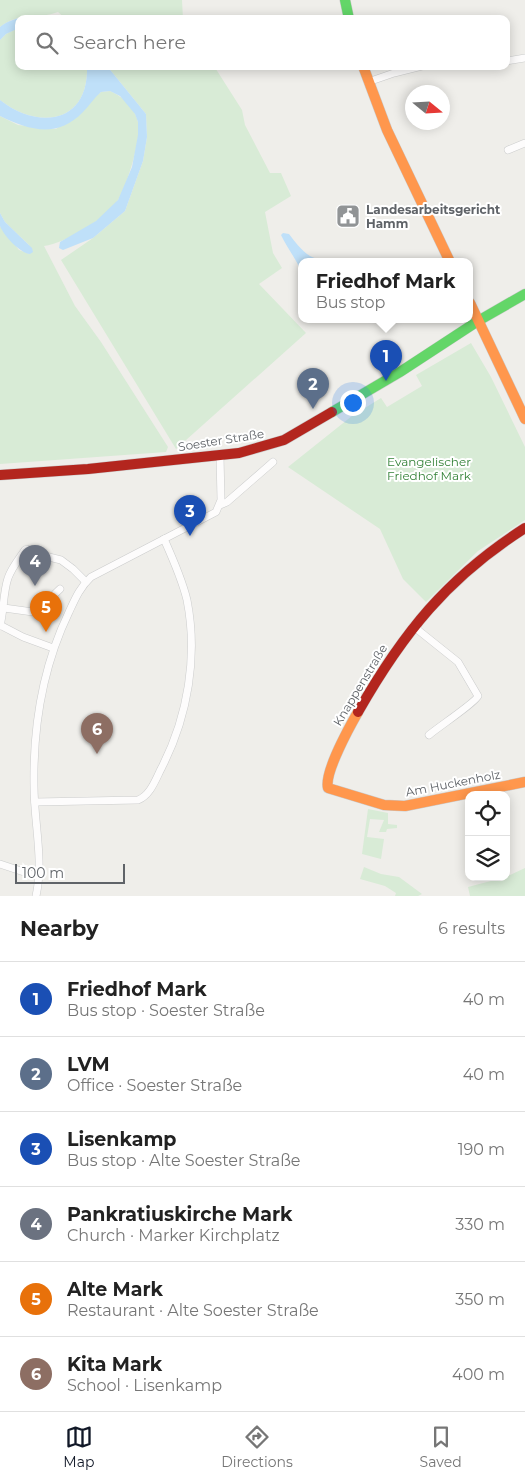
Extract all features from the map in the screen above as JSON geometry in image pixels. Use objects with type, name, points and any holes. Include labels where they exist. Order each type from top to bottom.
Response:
[{"type":"street","points":[[345,0],[348,15]]},
{"type":"street","points":[[510,60],[525,58]]},
{"type":"street","points":[[364,70],[387,130],[448,258]]},
{"type":"street","points":[[368,82],[406,70]]},
{"type":"street","points":[[508,150],[525,143]]},
{"type":"street","name":"Soester Straße","points":[[0,475],[89,469],[220,456],[256,450],[284,440],[400,372],[478,321],[525,294]]},
{"type":"street","points":[[473,310],[525,419]]},
{"type":"street","points":[[36,896],[40,866],[35,802],[36,734],[44,685],[58,635],[75,598],[91,578],[216,512],[220,505],[220,456]]},
{"type":"street","points":[[220,505],[227,502],[273,462]]},
{"type":"street","name":"Knappenstraße","points":[[328,788],[327,781],[345,736],[381,670],[413,626],[454,582],[482,557],[525,528]]},
{"type":"street","points":[[35,802],[138,800],[145,796],[151,788],[165,761],[176,734],[185,702],[191,656],[191,633],[187,600],[181,578],[164,539]]},
{"type":"street","points":[[53,648],[23,637],[0,625],[8,578],[16,563],[27,549],[61,560],[86,582]]},
{"type":"street","points":[[4,608],[37,611],[60,589]]},
{"type":"street","points":[[413,626],[458,662],[478,696],[476,701],[462,709],[429,735]]},
{"type":"street","name":"Am Huckenholz","points":[[328,788],[368,801],[405,806],[525,782]]},
{"type":"street","points":[[0,864],[39,876]]},
{"type":"green space","points":[[0,0],[182,0],[183,15],[61,15],[58,12],[43,15],[15,15],[15,19],[0,27]]},
{"type":"green space","points":[[15,30],[15,70],[87,70],[85,85],[80,100],[70,110],[59,116],[45,118],[30,116],[15,110],[0,100],[0,40]]},
{"type":"green space","points":[[110,70],[217,70],[242,110],[245,125],[270,173],[281,173],[291,196],[265,212],[273,253],[282,268],[259,284],[306,333],[176,449],[61,260],[93,238],[125,211],[143,161],[147,137],[146,114]]},
{"type":"green space","points":[[110,91],[127,103],[134,112],[139,129],[136,150],[122,193],[104,215],[85,229],[63,240],[44,246],[75,306],[101,342],[168,447],[166,452],[0,464],[0,226],[19,250],[30,254],[29,245],[5,222],[0,213],[0,116],[18,125],[56,129],[101,92]]},
{"type":"green space","name":"Evangelischer Friedhof Mark","points":[[471,343],[491,377],[525,447],[525,520],[478,551],[426,602],[403,579],[380,529],[288,467],[352,416],[381,398],[387,407],[422,386],[416,375]]},
{"type":"green space","points":[[368,809],[388,813],[388,824],[397,825],[397,828],[387,829],[386,832],[379,832],[384,820],[370,819],[367,837],[384,839],[381,859],[362,854]]},
{"type":"green space","points":[[364,867],[381,874],[399,877],[422,894],[418,896],[395,896],[396,893],[385,886],[360,879]]},
{"type":"green space","points":[[525,868],[525,896],[470,896],[468,887],[491,881],[510,881],[510,875]]},
{"type":"water","points":[[15,20],[15,30],[6,34],[0,40],[0,27]]},
{"type":"water","points":[[87,70],[110,70],[146,114],[147,137],[143,161],[125,211],[93,238],[63,250],[59,248],[60,242],[96,221],[118,200],[132,167],[138,135],[138,122],[135,114],[120,96],[110,91],[101,92],[83,112],[63,126],[53,129],[32,128],[0,116],[0,100],[15,110],[30,116],[45,118],[58,116],[70,110],[80,100],[85,85]]},
{"type":"water","points":[[0,213],[5,222],[32,248],[33,252],[30,254],[22,251],[9,239],[0,226]]},
{"type":"water","points":[[283,233],[289,234],[302,250],[315,258],[298,258],[298,265],[281,235]]},
{"type":"traffic: fast","points":[[345,0],[348,15]]},
{"type":"traffic: fast","points":[[332,412],[525,294]]},
{"type":"traffic: slow","points":[[364,70],[387,130],[448,258]]},
{"type":"traffic: slow","points":[[473,309],[525,419]]},
{"type":"traffic: slow","points":[[358,712],[334,761],[330,772],[328,788],[384,805],[405,806],[525,782]]},
{"type":"traffic: jam","points":[[0,475],[88,469],[239,453],[284,440],[332,412]]},
{"type":"traffic: jam","points":[[358,712],[392,657],[429,609],[472,567],[525,528]]},
{"type":"place","name":"Landesarbeitsgericht Hamm","points":[[348,216]]},
{"type":"place","name":"Friedhof Mark","points":[[386,381]]},
{"type":"place","name":"LVM","points":[[313,409]]},
{"type":"place","name":"Lisenkamp","points":[[190,536]]},
{"type":"place","name":"Pankratiuskirche Mark","points":[[35,586]]},
{"type":"place","name":"Alte Mark","points":[[46,632]]},
{"type":"place","name":"Kita Mark","points":[[97,754]]}]
